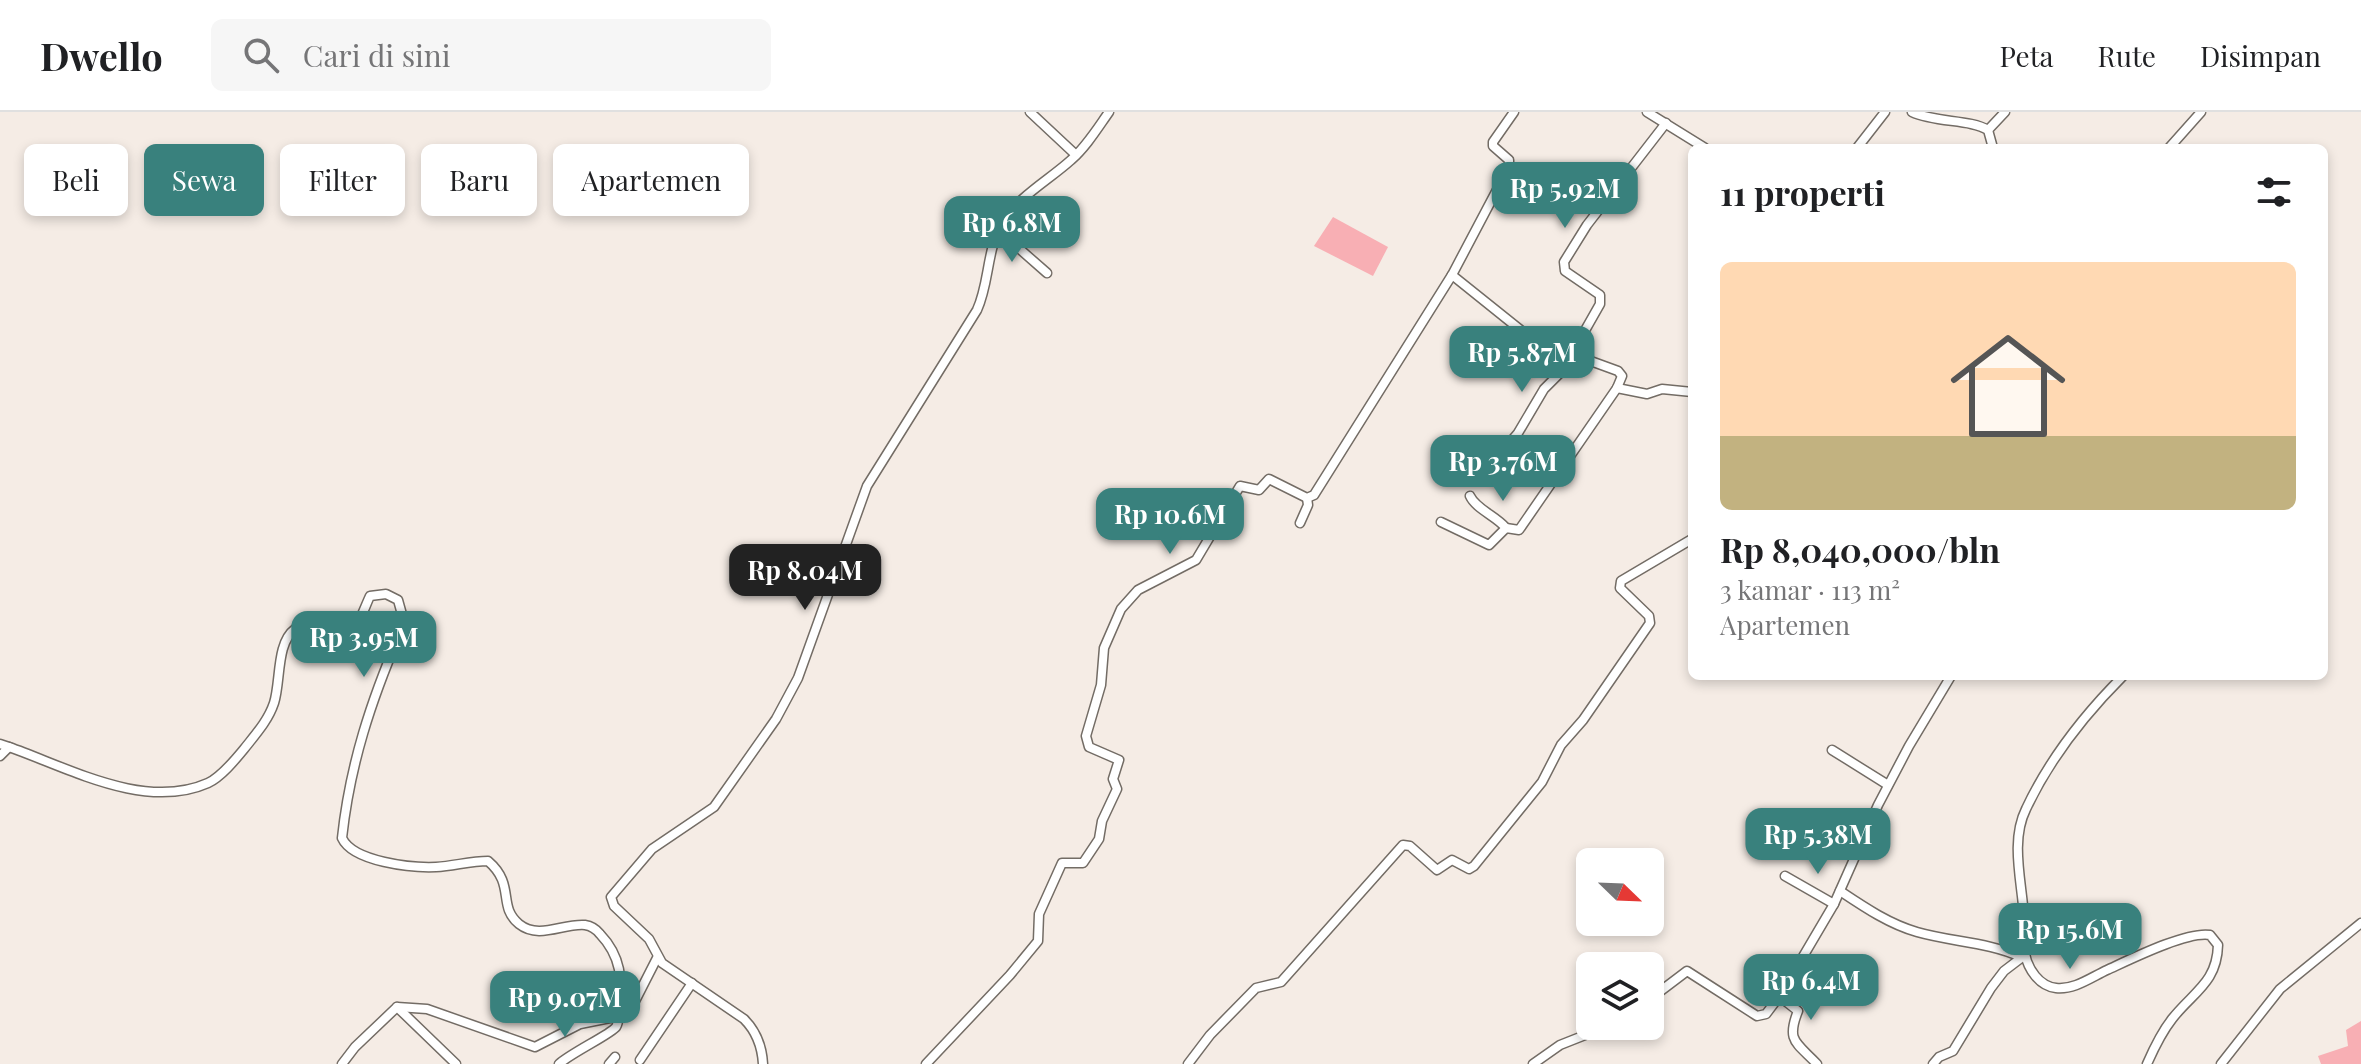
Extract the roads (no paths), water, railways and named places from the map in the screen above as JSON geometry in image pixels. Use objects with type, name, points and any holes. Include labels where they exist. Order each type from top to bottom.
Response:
[{"type":"street","points":[[1030,112],[1076,155]]},
{"type":"street","points":[[763,1064],[758,1036],[752,1027],[657,958],[649,939],[614,906],[613,893],[652,849],[714,807],[788,698],[867,486],[977,310],[983,298],[998,230],[1020,202],[1076,155],[1109,112]]},
{"type":"street","points":[[926,1064],[1038,941],[1039,914],[1062,863],[1083,863],[1099,839],[1102,821],[1117,789],[1113,779],[1119,760],[1089,747],[1086,736],[1101,685],[1104,648],[1126,601],[1138,590],[1196,560],[1240,486],[1259,490],[1269,479],[1307,498],[1314,495],[1452,275],[1510,165],[1508,158],[1493,144],[1514,112]]},
{"type":"street","points":[[1647,112],[1699,144]]},
{"type":"street","points":[[1860,144],[1885,112]]},
{"type":"street","points":[[1912,112],[1922,117],[1975,124],[1988,130],[1992,144]]},
{"type":"street","points":[[1988,130],[2005,112]]},
{"type":"street","points":[[2173,144],[2201,112]]},
{"type":"street","points":[[1500,454],[1518,433],[1544,389],[1560,374],[1572,356],[1600,304],[1601,298],[1565,271],[1564,262],[1587,225],[1666,123]]},
{"type":"street","points":[[998,230],[1047,273]]},
{"type":"street","points":[[1452,275],[1530,338],[1618,371],[1622,376],[1617,388],[1521,529],[1506,528],[1472,501],[1470,496]]},
{"type":"street","points":[[1617,388],[1647,394],[1662,389],[1688,392]]},
{"type":"street","points":[[1300,523],[1308,505],[1307,498]]},
{"type":"street","points":[[1441,522],[1489,545],[1506,528]]},
{"type":"street","points":[[1188,1064],[1210,1035],[1256,988],[1281,982],[1403,845],[1410,846],[1437,870],[1452,860],[1466,868],[1474,866],[1545,778],[1561,745],[1585,717],[1650,623],[1649,616],[1620,588],[1621,581],[1688,541]]},
{"type":"street","points":[[0,756],[4,745],[108,783],[144,792],[177,793],[211,782],[238,757],[271,711],[289,634],[295,629],[335,646],[343,644],[370,596],[386,594],[398,600],[403,618],[400,633],[367,716],[353,765],[342,838],[348,848],[366,857],[410,866],[438,867],[488,861],[500,872],[505,883],[507,909],[516,922],[526,928],[543,931],[579,925],[594,928],[610,944],[620,966],[622,990],[614,1029],[565,1062]]},
{"type":"street","points":[[1664,987],[1687,971],[1760,1017],[1766,1014],[1834,904],[1888,785],[1949,680]]},
{"type":"street","points":[[2119,680],[2093,707],[2069,739],[2026,808],[2019,825],[2017,839],[2023,956],[2039,981],[2060,989],[2075,986],[2138,956],[2193,935],[2210,935],[2218,945],[2217,966],[2208,981],[2172,1019],[2147,1064]]},
{"type":"street","points":[[1832,750],[1888,785]]},
{"type":"street","points":[[1785,876],[1834,904]]},
{"type":"street","points":[[1840,891],[1878,916],[1917,932],[2023,956]]},
{"type":"street","points":[[2221,1064],[2280,989],[2361,923]]},
{"type":"street","points":[[1933,1064],[1939,1057],[1953,1051],[1991,988],[2023,956]]},
{"type":"street","points":[[342,1064],[355,1047],[397,1007],[427,1009],[535,1047],[580,1024],[625,1015],[657,958]]},
{"type":"street","points":[[640,1060],[692,983]]},
{"type":"street","points":[[1781,994],[1798,1011],[1791,1029],[1793,1037],[1817,1064]]},
{"type":"street","points":[[397,1007],[456,1064]]},
{"type":"street","points":[[1533,1064],[1560,1045],[1576,1039]]}]
